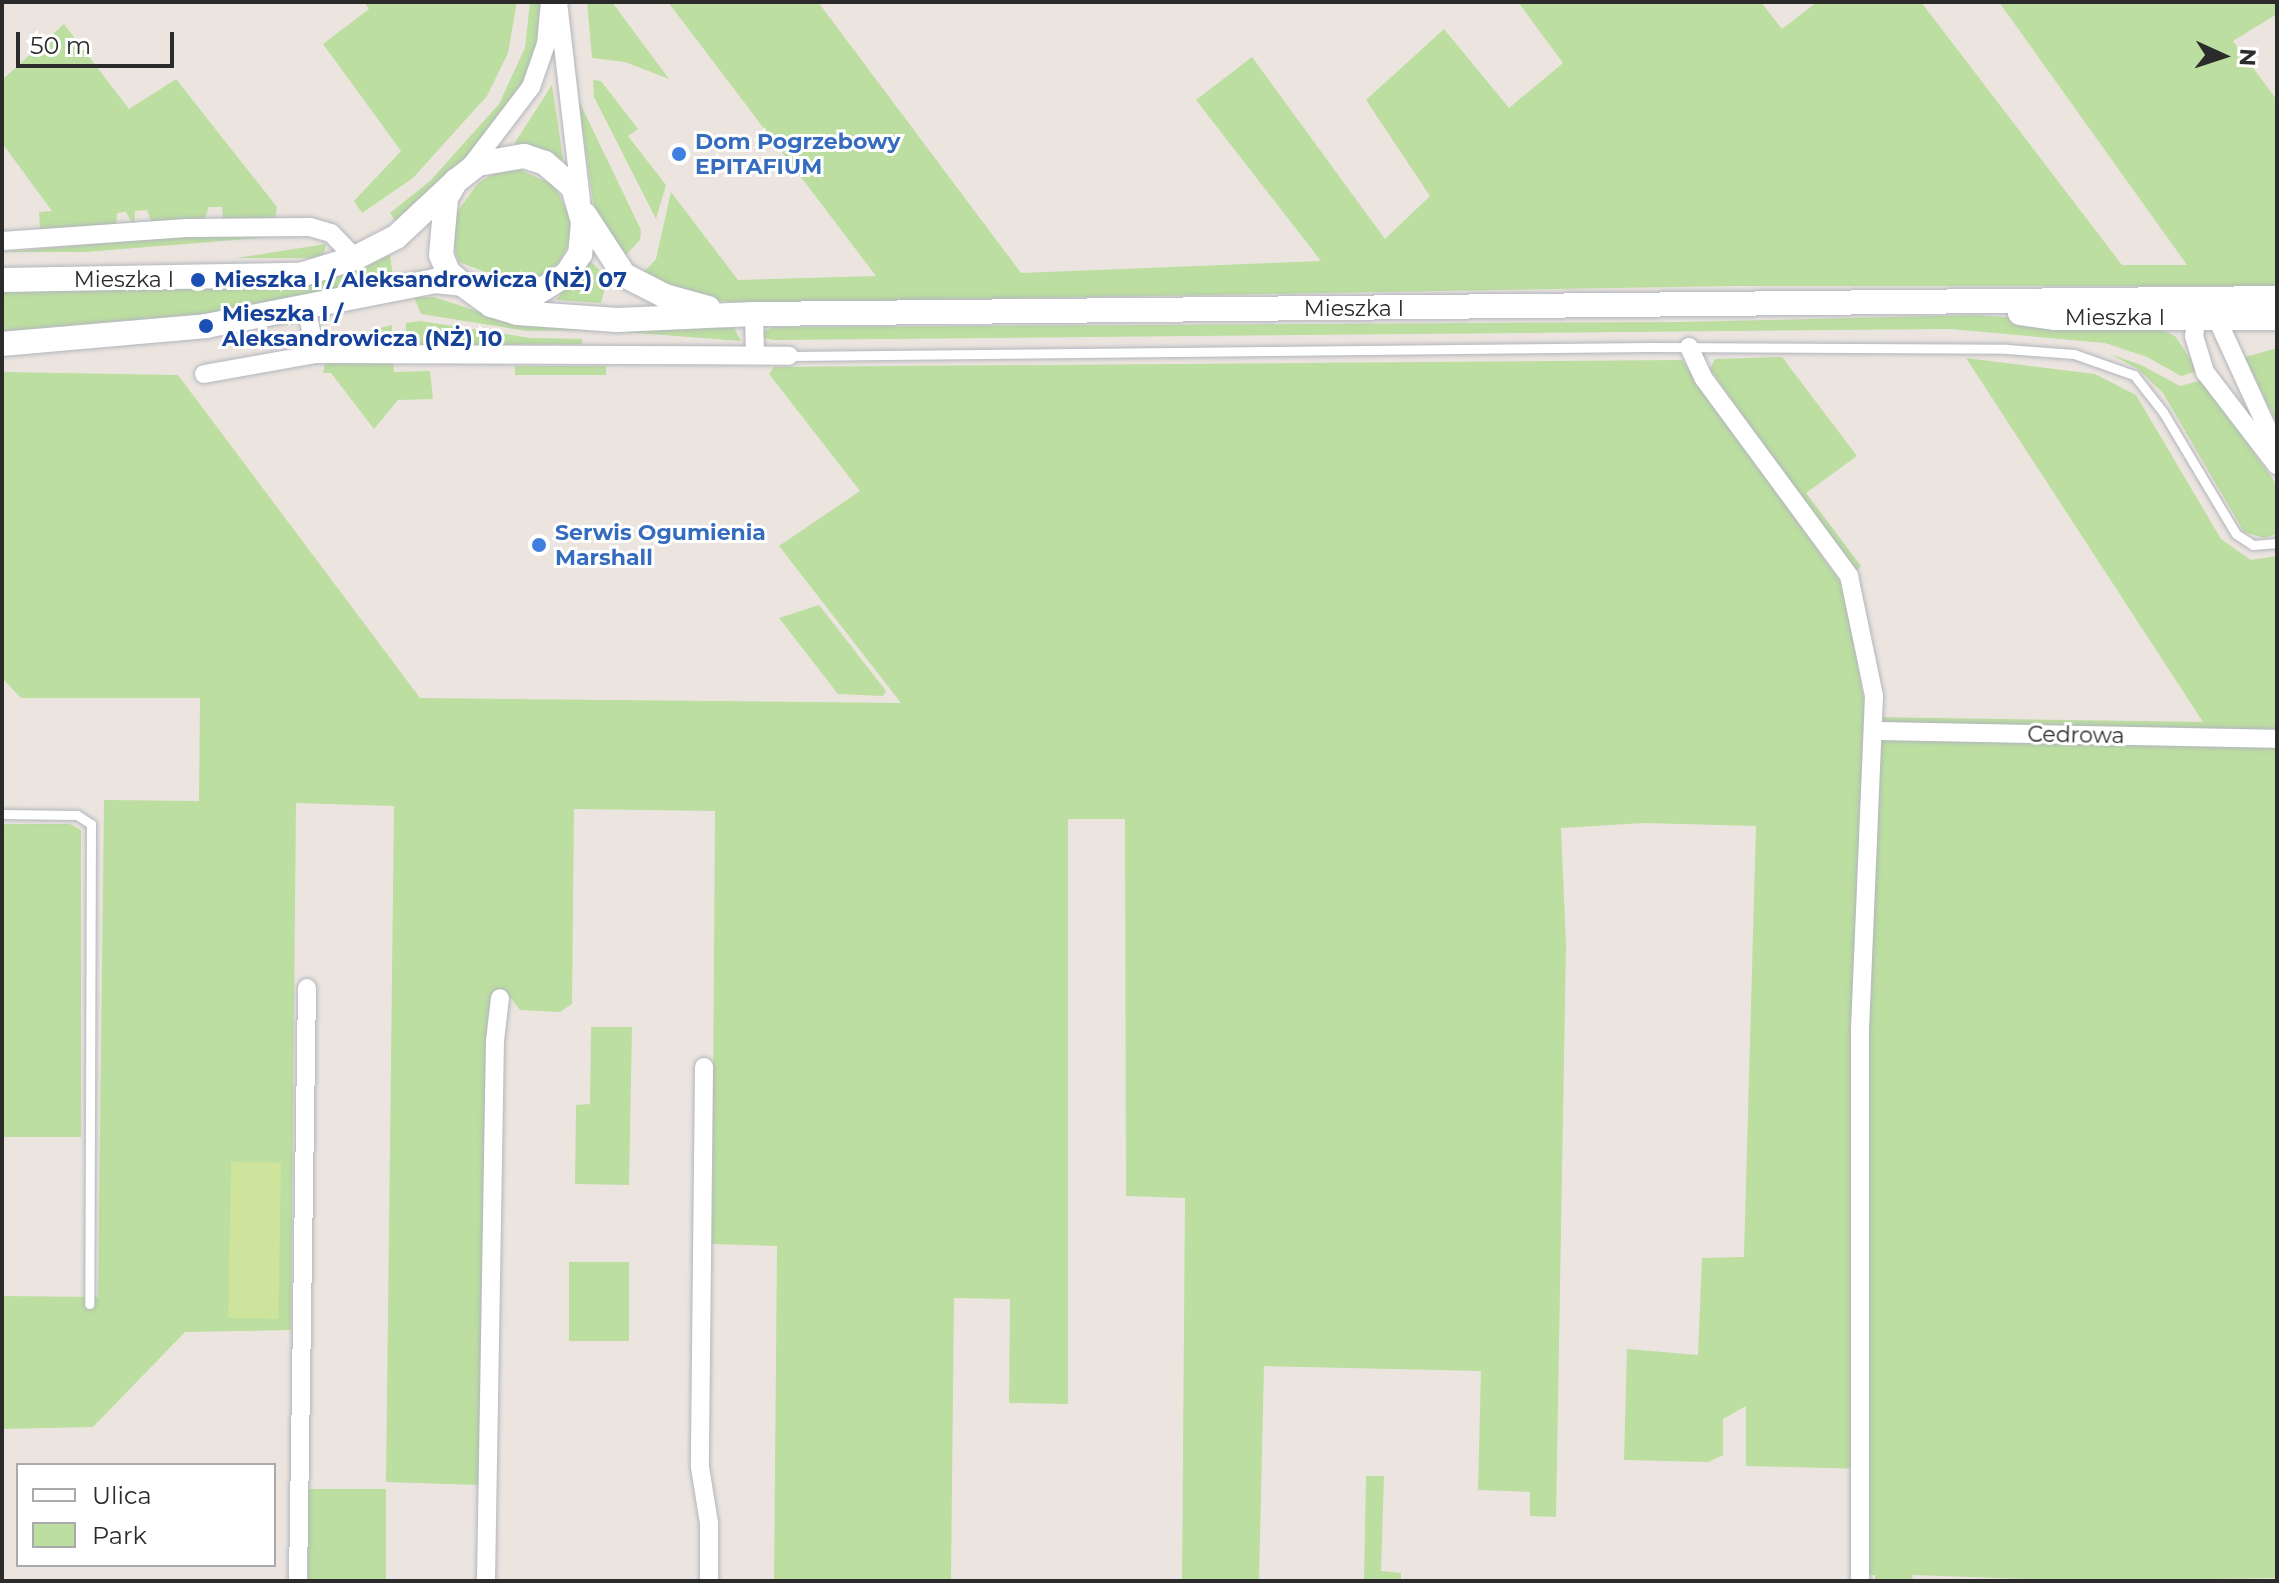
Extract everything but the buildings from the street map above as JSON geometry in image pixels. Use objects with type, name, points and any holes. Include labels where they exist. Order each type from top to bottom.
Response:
[{"type":"street","points":[[550,2],[546,44],[531,87],[461,176],[443,211],[440,242],[444,265],[462,284],[491,305],[530,315],[617,320],[754,314]]},
{"type":"street","points":[[2,344],[206,326],[414,284],[462,284],[510,296],[533,295],[557,283],[580,254],[581,203],[558,2]]},
{"type":"street","points":[[461,176],[489,160],[524,156],[564,177],[609,258],[624,275],[685,303],[754,314]]},
{"type":"street","name":"Mieszka I","points":[[2,280],[276,278],[355,258],[400,235],[461,176]]},
{"type":"street","points":[[2,241],[187,228],[310,227],[331,233],[355,258]]},
{"type":"street","name":"Mieszka I","points":[[754,314],[1955,303],[2056,318],[2277,298]]},
{"type":"street","points":[[306,307],[316,354]]},
{"type":"street","points":[[2199,307],[2205,372],[2277,466]]},
{"type":"street","name":"Mieszka I","points":[[2199,307],[2219,317],[2266,318]]},
{"type":"street","points":[[754,314],[755,354]]},
{"type":"street","points":[[2219,317],[2277,450]]},
{"type":"street","points":[[2232,347],[2266,318]]},
{"type":"street","points":[[1689,347],[1704,379],[1849,576],[1867,648],[1875,731],[1860,1029],[1860,1581]]},
{"type":"street","points":[[204,374],[316,354],[789,356]]},
{"type":"street","name":"Cedrowa","points":[[1875,731],[2277,739]]},
{"type":"street","points":[[298,1581],[307,988]]},
{"type":"street","points":[[486,1581],[495,1041],[500,998]]},
{"type":"street","points":[[704,1067],[700,1467],[709,1523],[709,1581]]},
{"type":"lane","points":[[789,356],[1689,347],[2007,349],[2099,360],[2134,375],[2148,389],[2236,534],[2253,545],[2277,543]]},
{"type":"lane","points":[[2,814],[77,815],[91,824],[89,1304]]},
{"type":"green space","points":[[364,2],[516,2],[516,7],[508,53],[487,96],[413,178],[362,213],[354,201],[401,151],[323,44],[369,9]]},
{"type":"green space","points":[[530,2],[543,2],[540,37],[526,79],[481,144],[397,223],[390,213],[430,181],[499,104],[525,48]]},
{"type":"green space","points":[[587,2],[612,2],[669,79],[625,62],[592,58]]},
{"type":"green space","points":[[668,2],[818,2],[1021,273],[1321,261],[1196,100],[1252,57],[1385,239],[1430,196],[1366,100],[1444,29],[1509,108],[1563,63],[1518,2],[1761,2],[1782,29],[1817,2],[1921,2],[2122,265],[2187,265],[1999,2],[2277,2],[2277,14],[2233,41],[2277,100],[2277,286],[1732,286],[742,303],[686,297],[640,276],[656,259],[671,192],[738,280],[876,276]]},
{"type":"green space","points":[[64,24],[129,109],[176,79],[277,207],[275,219],[223,219],[222,207],[209,207],[204,220],[152,223],[147,210],[135,211],[134,226],[126,212],[117,213],[116,225],[40,230],[39,212],[52,211],[2,143],[2,80]]},
{"type":"green space","points":[[593,80],[601,81],[638,129],[628,136],[666,185],[656,219],[594,97]]},
{"type":"green space","points":[[552,85],[563,159],[561,161],[514,144]]},
{"type":"green space","points":[[578,99],[641,230],[640,240],[622,259],[594,208]]},
{"type":"green space","points":[[520,170],[554,185],[571,218],[570,242],[560,261],[543,276],[514,283],[459,262],[452,241],[455,215],[478,183],[495,173]]},
{"type":"green space","points":[[187,236],[283,236],[86,252],[2,252]]},
{"type":"green space","points":[[326,244],[324,254],[312,258],[236,258]]},
{"type":"green space","points":[[390,255],[393,277],[323,293],[225,312],[2,331],[2,291],[284,288],[347,273]]},
{"type":"green space","points":[[588,259],[608,278],[601,303],[556,300]]},
{"type":"green space","points":[[414,297],[434,297],[507,321],[596,330],[527,331],[421,314]]},
{"type":"green space","points":[[1974,315],[2158,327],[2176,337],[2198,371],[2181,376],[2147,357],[2105,343],[1950,329],[775,340],[763,338],[762,332],[774,327],[1681,322]]},
{"type":"green space","points":[[420,321],[531,338],[582,339],[582,344],[405,346],[406,323]]},
{"type":"green space","points":[[392,325],[391,346],[338,346],[328,341]]},
{"type":"green space","points":[[624,325],[734,328],[741,341],[624,332]]},
{"type":"green space","points":[[2277,348],[2277,425],[2245,357]]},
{"type":"green space","points":[[2110,354],[2141,365],[2180,386],[2202,380],[2277,485],[2277,534],[2264,538],[2244,532],[2163,393],[2138,369]]},
{"type":"green space","points":[[1782,357],[1857,456],[1806,493],[1861,566],[1854,573],[1710,369],[1715,359]]},
{"type":"green space","points":[[1966,358],[2095,374],[2136,395],[2221,539],[2251,560],[2277,556],[2277,1578],[2080,1581],[1912,1575],[1913,1581],[1875,1581],[1875,1575],[1869,1575],[1869,1469],[1746,1466],[1746,1406],[1723,1419],[1723,1455],[1708,1462],[1624,1460],[1627,1349],[1698,1355],[1702,1258],[1744,1257],[1756,826],[1644,823],[1561,828],[1566,944],[1556,1517],[1530,1516],[1530,1492],[1478,1490],[1481,1371],[1264,1366],[1259,1581],[1182,1581],[1185,1198],[1126,1196],[1125,819],[1068,819],[1068,1404],[1009,1403],[1010,1299],[954,1298],[951,1581],[774,1581],[777,1246],[712,1244],[715,811],[574,809],[572,1004],[560,1012],[520,1010],[511,998],[493,997],[479,1485],[386,1482],[394,806],[296,803],[291,1330],[185,1332],[93,1427],[2,1429],[2,1296],[98,1297],[104,800],[199,801],[200,698],[21,698],[2,678],[2,372],[178,375],[420,698],[901,703],[779,546],[860,491],[769,374],[774,367],[1682,360],[1844,587],[1867,717],[2203,722]]},
{"type":"green space","points":[[325,363],[393,363],[394,372],[430,371],[433,399],[398,400],[374,429],[331,373],[323,373]]},
{"type":"green space","points":[[515,366],[606,366],[606,375],[515,375]]},
{"type":"green space","points":[[819,605],[886,691],[883,696],[838,694],[779,618]]},
{"type":"green space","points":[[4,824],[70,824],[81,830],[81,1137],[2,1137]]},
{"type":"green space","points":[[591,1027],[632,1027],[629,1185],[575,1184],[576,1105],[590,1104]]},
{"type":"green space","points":[[231,1162],[281,1163],[278,1319],[228,1318]]},
{"type":"green space","points":[[569,1262],[629,1262],[629,1341],[569,1341]]},
{"type":"green space","points":[[1366,1476],[1384,1476],[1381,1571],[1401,1573],[1401,1581],[1326,1581],[1364,1580]]},
{"type":"green space","points":[[308,1489],[386,1489],[386,1581],[308,1581]]},
{"type":"place","name":"Dom Pogrzebowy EPITAFIUM","points":[[679,154]]},
{"type":"place","name":"Mieszka I / Aleksandrowicza (NŻ) 07","points":[[198,280]]},
{"type":"place","name":"Mieszka I / Aleksandrowicza (NŻ) 10","points":[[206,326]]},
{"type":"place","name":"Serwis Ogumienia Marshall","points":[[539,545]]}]
